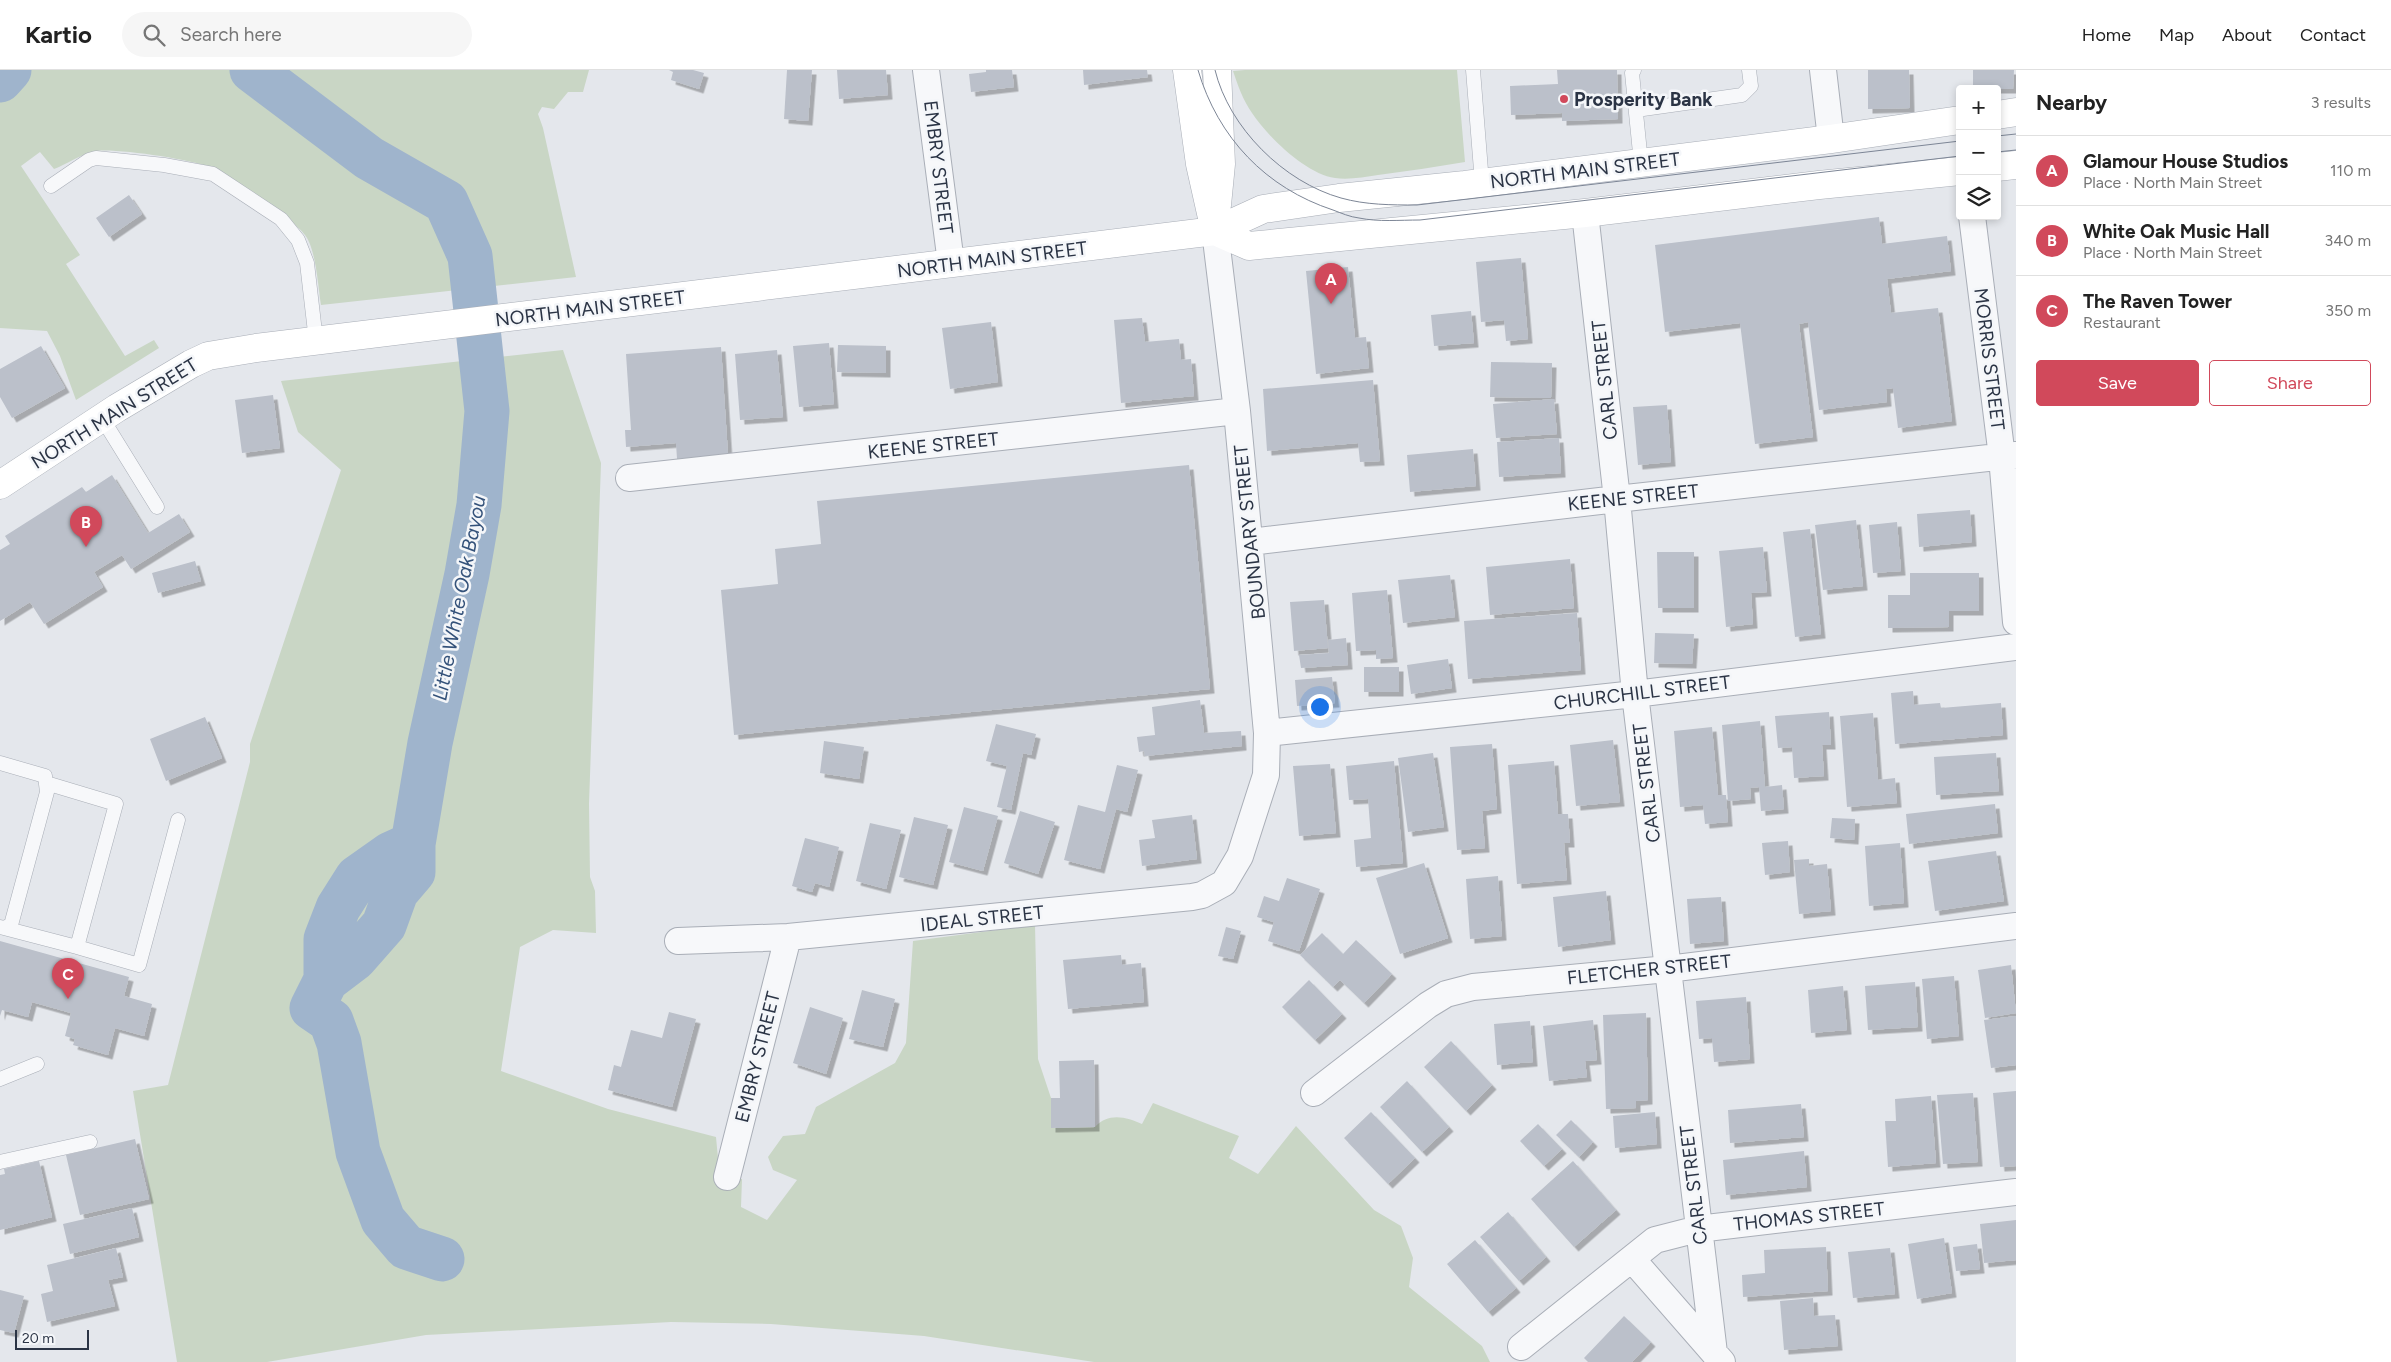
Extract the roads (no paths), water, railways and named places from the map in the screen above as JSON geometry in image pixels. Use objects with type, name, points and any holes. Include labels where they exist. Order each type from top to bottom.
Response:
[{"type":"main road","name":"BOUNDARY STREET","points":[[1187,70],[1200,164],[1215,231]]},
{"type":"main road","name":"BOUNDARY STREET","points":[[1215,231],[1221,164],[1217,70]]},
{"type":"main road","points":[[2001,114],[2016,112]]},
{"type":"main road","name":"NORTH MAIN STREET","points":[[0,485],[102,418],[208,356],[316,341],[1215,231],[1263,209],[1339,198],[1482,183],[1831,139],[1956,121]]},
{"type":"main road","points":[[2001,167],[2016,165]]},
{"type":"main road","points":[[1215,231],[1249,246],[1585,213],[1819,184],[1956,170]]},
{"type":"street","name":"EMBRY STREET","points":[[926,70],[951,263]]},
{"type":"street","points":[[1823,70],[1831,139]]},
{"type":"street","name":"CARL STREET","points":[[1585,213],[1617,499],[1635,694],[1698,1228],[1718,1357]]},
{"type":"street","name":"MORRIS STREET","points":[[1973,220],[2009,456],[2016,622]]},
{"type":"street","name":"BOUNDARY STREET","points":[[1215,231],[1237,411],[1267,732],[1266,775],[1249,830]]},
{"type":"street","name":"KEENE STREET","points":[[629,478],[1237,411]]},
{"type":"street","name":"KEENE STREET","points":[[1250,542],[2009,456]]},
{"type":"street","name":"CHURCHILL STREET","points":[[1267,732],[1635,694],[2016,647]]},
{"type":"street","name":"IDEAL STREET","points":[[678,941],[788,937],[1202,895],[1224,883],[1233,870],[1249,830]]},
{"type":"street","name":"FLETCHER STREET","points":[[1314,1093],[1428,1005],[1446,994],[1473,987],[1668,969],[2016,926]]},
{"type":"street","name":"EMBRY STREET","points":[[726,1177],[788,937]]},
{"type":"street","name":"THOMAS STREET","points":[[1521,1347],[1656,1240],[1698,1228],[2016,1192]]},
{"type":"street","name":"CARL STREET","points":[[1632,1259],[1718,1357]]},
{"type":"lane","points":[[1473,70],[1482,183]]},
{"type":"lane","points":[[1634,70],[1632,73],[1641,163]]},
{"type":"lane","points":[[1636,110],[1742,95],[1750,86],[1749,70]]},
{"type":"lane","points":[[51,186],[80,166],[96,158],[164,165],[213,174],[281,219],[298,240],[307,262],[316,341]]},
{"type":"lane","points":[[102,418],[157,507]]},
{"type":"lane","points":[[0,763],[45,776],[46,783],[46,792],[11,924],[2,928]]},
{"type":"lane","points":[[46,783],[116,804],[77,948]]},
{"type":"lane","points":[[2,928],[139,965],[178,820]]},
{"type":"lane","points":[[0,1079],[36,1064]]},
{"type":"lane","points":[[0,1162],[90,1142]]},
{"type":"waterway","name":"Little White Oak Bayou","points":[[0,80],[9,70]]},
{"type":"waterway","name":"Little White Oak Bayou","points":[[252,70],[369,158],[446,202],[470,256],[487,411],[479,505],[467,574],[430,743],[413,844],[391,854],[357,878],[338,908],[326,939],[326,980],[312,1008],[331,1021],[339,1043],[358,1152],[383,1220],[406,1247],[442,1259]]},
{"type":"waterway","name":"Little White Oak Bayou","points":[[326,980],[355,958],[384,925],[396,892],[413,872],[413,844]]},
{"type":"tram line","points":[[1198,70],[1207,95],[1218,117],[1232,138],[1266,174],[1286,188],[1309,200],[1346,215],[1366,219],[1420,220],[1956,156]]},
{"type":"tram line","points":[[1215,70],[1222,91],[1246,132],[1280,166],[1299,179],[1341,198],[1388,205],[1417,205],[1956,141]]},
{"type":"tram line","points":[[2001,136],[2016,134]]},
{"type":"tram line","points":[[2001,152],[2016,150]]},
{"type":"place","name":"Prosperity Bank","points":[[1564,99]]},
{"type":"place","name":"Glamour House Studios","points":[[1331,304]]},
{"type":"place","name":"White Oak Music Hall","points":[[86,547]]},
{"type":"place","name":"The Raven Tower","points":[[68,999]]}]
